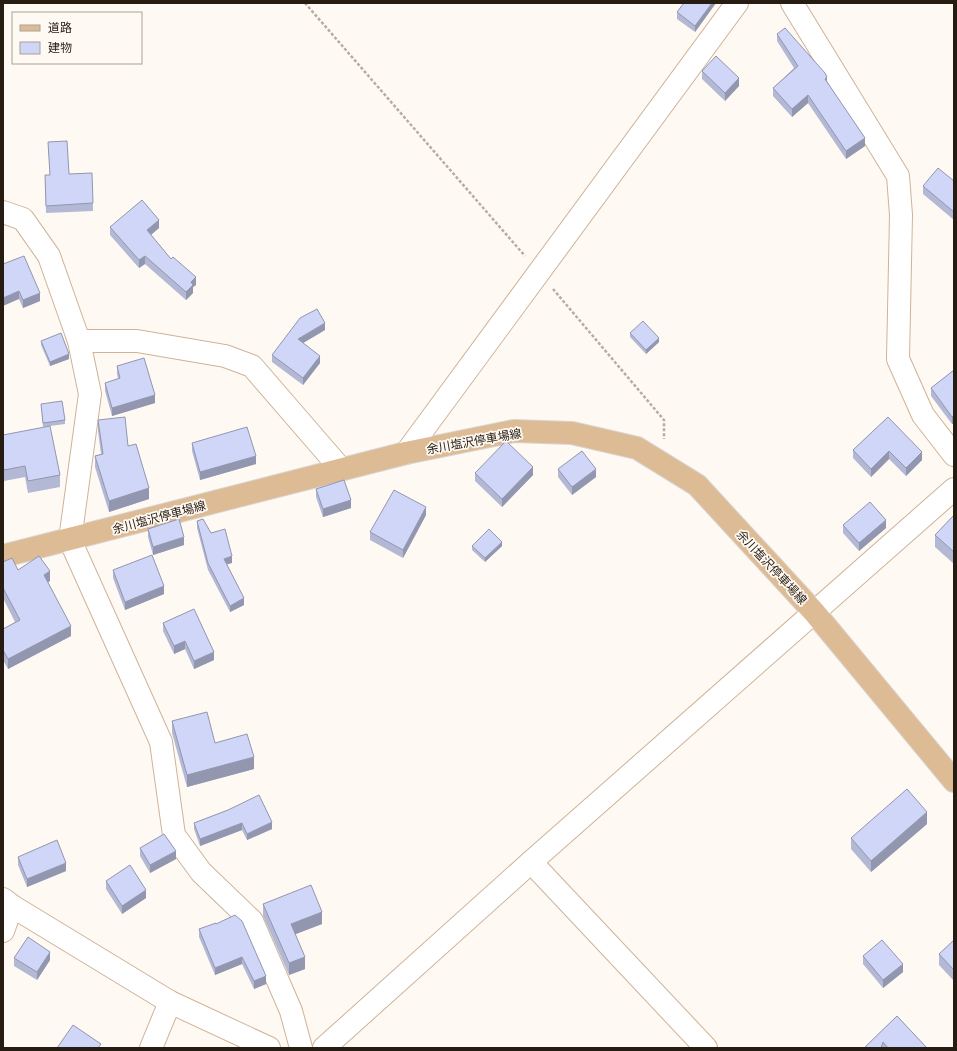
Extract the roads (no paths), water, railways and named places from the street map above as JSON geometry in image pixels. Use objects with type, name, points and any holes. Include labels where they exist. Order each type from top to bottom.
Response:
[{"type":"main road","name":"余川塩沢停車場線","points":[[3,556],[406,453],[514,431],[572,434],[637,448],[697,485],[814,612],[954,781]]},
{"type":"street","points":[[406,453],[737,3]]},
{"type":"street","points":[[792,3],[898,176],[901,215],[898,359],[923,415],[954,455]]},
{"type":"street","points":[[3,212],[23,219],[49,256],[79,341],[90,394],[70,540],[161,742],[174,835],[201,872],[252,920],[291,1011],[301,1048]]},
{"type":"street","points":[[79,341],[137,341],[225,356],[252,366],[341,469]]},
{"type":"street","points":[[324,1048],[531,862],[954,489]]},
{"type":"street","points":[[531,862],[706,1048]]},
{"type":"street","points":[[3,931],[7,903],[170,1002],[269,1048]]},
{"type":"street","points":[[151,1048],[170,1002]]}]
